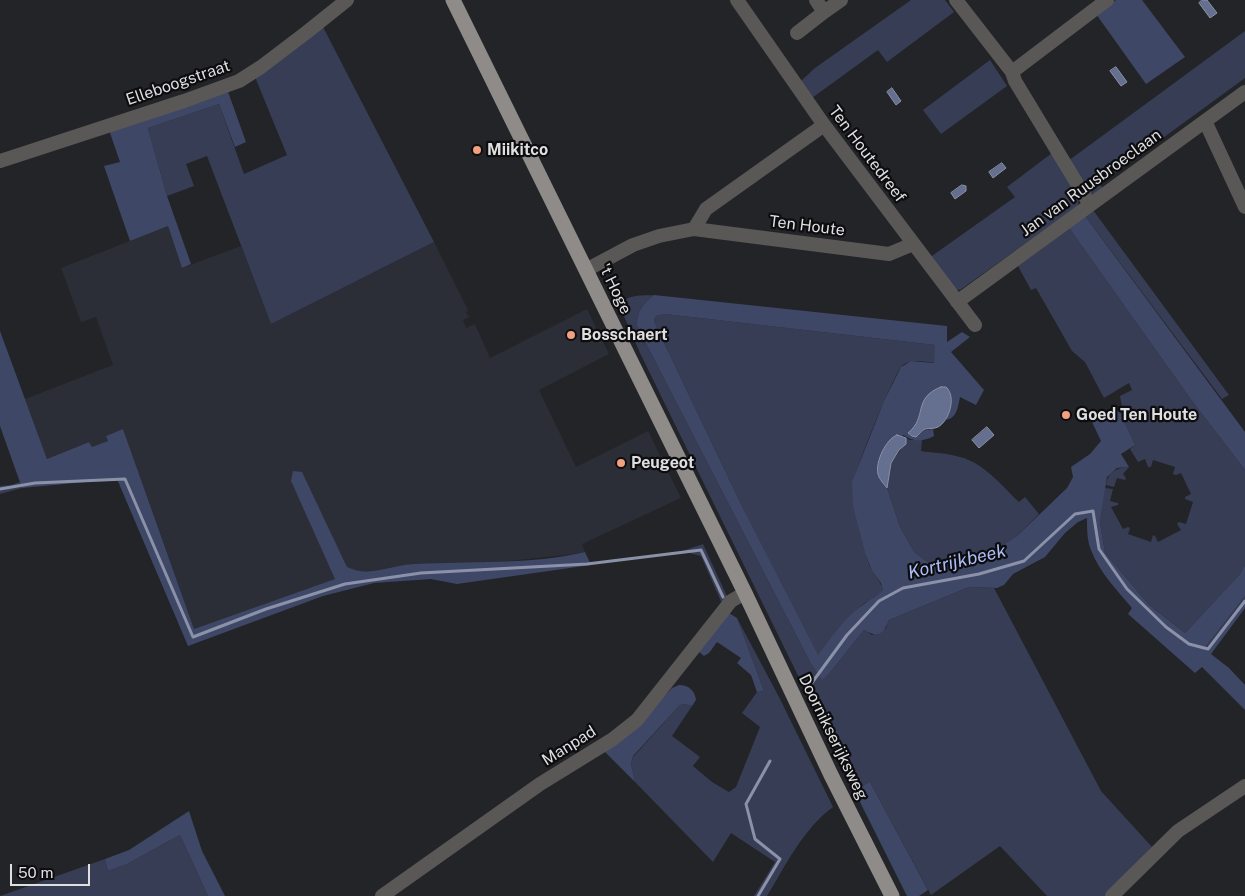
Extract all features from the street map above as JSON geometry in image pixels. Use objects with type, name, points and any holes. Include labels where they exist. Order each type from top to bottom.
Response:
[{"type":"main road","name":"'t Hoge","points":[[453,0],[745,593]]},
{"type":"main road","name":"Doornikserijksweg","points":[[745,593],[831,775],[892,896]]},
{"type":"street","name":"Elleboogstraat","points":[[0,161],[184,101],[239,81],[300,38],[346,0]]},
{"type":"street","name":"Ten Houtedreef","points":[[737,0],[824,125],[975,325]]},
{"type":"street","points":[[816,0],[824,12]]},
{"type":"street","points":[[798,33],[841,0]]},
{"type":"street","points":[[1012,72],[1107,0]]},
{"type":"street","points":[[959,4],[1012,72],[1014,80],[1090,205]]},
{"type":"street","name":"Jan van Ruusbroeclaan","points":[[957,302],[1245,92]]},
{"type":"street","points":[[1205,121],[1245,207]]},
{"type":"street","points":[[694,229],[706,209],[824,125]]},
{"type":"street","name":"Ten Houte","points":[[586,270],[633,245],[660,236],[694,229],[889,254],[913,244]]},
{"type":"street","name":"Manpad","points":[[382,896],[540,784],[613,739],[637,720],[731,601],[745,593]]},
{"type":"street","points":[[1112,896],[1178,831],[1245,786]]},
{"type":"shaded area","points":[[911,0],[945,0],[954,12],[887,62],[878,50],[812,98],[801,81],[815,68]]},
{"type":"shaded area","points":[[1116,0],[1142,0],[1185,57],[1146,84],[1096,14]]},
{"type":"shaded area","points":[[1202,0],[1207,0],[1217,13],[1210,18],[1199,3]]},
{"type":"shaded area","points":[[323,27],[434,242],[271,324],[207,156],[186,164],[194,186],[167,196],[148,128],[219,104],[244,174],[287,155],[255,77]]},
{"type":"shaded area","points":[[1245,31],[1245,78],[1100,184],[1103,189],[1097,194],[1090,194],[1068,161]]},
{"type":"shaded area","points":[[990,60],[1007,86],[941,134],[923,110]]},
{"type":"shaded area","points":[[1116,67],[1127,82],[1121,86],[1110,71]]},
{"type":"shaded area","points":[[892,88],[901,101],[896,105],[887,92]]},
{"type":"shaded area","points":[[227,89],[246,142],[235,147],[219,104],[148,128],[167,196],[191,264],[182,268],[168,226],[130,241],[104,166],[120,162],[109,130]]},
{"type":"shaded area","points":[[1052,153],[1079,195],[1078,206],[960,290],[953,289],[929,258],[1015,197],[1007,187]]},
{"type":"shaded area","points":[[1002,163],[1006,168],[993,178],[989,172]]},
{"type":"shaded area","points":[[962,185],[966,186],[966,191],[955,199],[951,193]]},
{"type":"shaded area","points":[[1093,210],[1229,395],[1222,399],[1085,216]]},
{"type":"shaded area","points":[[1085,216],[1245,432],[1245,470],[1192,401],[1069,228]]},
{"type":"shaded area","points":[[168,226],[182,268],[241,246],[271,324],[434,242],[468,310],[466,312],[468,316],[471,316],[463,320],[466,328],[475,324],[490,358],[587,309],[609,354],[539,390],[576,467],[648,431],[681,498],[582,544],[585,552],[491,563],[412,564],[384,570],[357,572],[347,567],[302,473],[291,481],[336,579],[194,629],[123,429],[106,436],[108,441],[92,448],[89,442],[47,459],[25,399],[113,365],[96,317],[81,322],[61,268]]},
{"type":"shaded area","points":[[1069,228],[1192,401],[1245,470],[1245,565],[1240,574],[1185,633],[1149,605],[1105,553],[1100,522],[1105,488],[1113,489],[1110,501],[1118,503],[1118,505],[1111,507],[1123,529],[1128,527],[1130,528],[1128,534],[1151,542],[1153,535],[1158,542],[1181,530],[1177,524],[1179,522],[1186,524],[1193,502],[1185,499],[1185,497],[1191,494],[1181,473],[1173,474],[1175,467],[1153,460],[1151,467],[1148,467],[1145,459],[1138,462],[1130,449],[1135,445],[1119,410],[1122,407],[1120,396],[1132,390],[1129,383],[1104,398],[1085,362],[1072,351],[1036,288],[1031,290],[1018,266]]},
{"type":"shaded area","points":[[654,295],[641,309],[637,326],[810,662],[822,679],[832,670],[864,630],[872,635],[886,628],[889,620],[969,587],[994,588],[1101,791],[1152,847],[1108,896],[1047,896],[1000,846],[931,895],[870,782],[854,790],[640,353],[620,307],[630,297]]},
{"type":"shaded area","points":[[654,295],[947,326],[947,342],[962,332],[970,337],[951,352],[984,390],[976,405],[960,397],[955,414],[946,420],[950,406],[921,410],[916,427],[916,437],[925,430],[933,429],[934,436],[918,440],[903,435],[878,474],[887,488],[900,527],[914,552],[929,563],[946,566],[961,563],[991,552],[1017,536],[1067,488],[1073,477],[1071,467],[1090,454],[1101,441],[1092,422],[1119,410],[1135,445],[1121,454],[1129,467],[1117,468],[1107,477],[1100,522],[1105,553],[1149,605],[1185,633],[1240,574],[1245,565],[1245,596],[1204,649],[1208,651],[1245,601],[1245,608],[1211,654],[1229,668],[1245,685],[1245,710],[1202,667],[1195,673],[1128,614],[1132,608],[1094,558],[1089,542],[1087,518],[1078,522],[1065,533],[1045,557],[1013,574],[1004,585],[997,588],[969,587],[889,620],[885,629],[879,634],[873,634],[864,630],[822,680],[810,662],[637,326],[639,313]],"holes":[[[665,314],[935,345],[934,363],[911,361],[901,367],[884,401],[852,482],[853,506],[865,553],[872,571],[881,583],[883,590],[857,609],[818,655],[739,500],[654,320],[656,316]]]},
{"type":"shaded area","points":[[665,314],[935,345],[935,363],[918,361],[909,362],[902,366],[874,425],[854,479],[854,496],[861,537],[870,567],[883,590],[855,612],[818,656],[739,500],[657,328],[654,320],[656,316]]},
{"type":"shaded area","points":[[0,331],[47,459],[89,442],[92,447],[108,441],[106,436],[123,429],[194,629],[335,579],[291,481],[293,471],[302,472],[347,567],[355,570],[372,571],[414,564],[521,561],[585,552],[591,565],[457,584],[431,579],[374,583],[323,596],[188,646],[117,479],[22,488],[0,426]]},
{"type":"shaded area","points":[[946,387],[951,397],[950,408],[945,420],[938,427],[925,429],[916,437],[912,436],[908,433],[918,421],[923,402],[932,391]]},
{"type":"shaded area","points":[[987,427],[994,435],[979,448],[972,440]]},
{"type":"shaded area","points":[[897,435],[906,438],[906,444],[899,450],[891,463],[887,488],[879,476],[878,463],[885,446]]},
{"type":"shaded area","points":[[906,438],[922,440],[921,451],[955,456],[977,464],[1019,502],[1025,497],[1039,514],[1017,536],[991,552],[961,563],[946,566],[929,563],[914,552],[900,527],[887,488],[891,463],[906,442]]},
{"type":"shaded area","points":[[1129,467],[1123,474],[1126,478],[1125,480],[1117,478],[1114,487],[1106,485],[1111,473],[1121,468]]},
{"type":"shaded area","points":[[20,482],[22,488],[0,494],[0,486]]},
{"type":"shaded area","points":[[703,544],[726,594],[727,600],[723,606],[701,556],[682,551]]},
{"type":"shaded area","points":[[1245,596],[1245,601],[1208,651],[1204,649]]},
{"type":"shaded area","points":[[729,613],[737,618],[764,691],[757,692],[751,675],[737,663],[741,658],[717,642],[709,653],[704,656],[698,651]]},
{"type":"shaded area","points":[[737,618],[780,699],[833,807],[822,816],[804,837],[767,896],[754,896],[775,862],[731,833],[713,862],[635,782],[631,764],[633,757],[680,705],[685,704],[692,706],[672,736],[700,757],[693,766],[712,782],[729,792],[736,787],[760,727],[742,713],[757,692],[764,691]]},
{"type":"shaded area","points":[[679,685],[691,689],[696,700],[692,706],[680,705],[633,756],[631,764],[635,782],[604,751],[645,717],[672,688]]},
{"type":"shaded area","points":[[870,782],[928,890],[919,896],[907,896],[854,790]]},
{"type":"shaded area","points":[[189,811],[202,851],[225,896],[208,896],[180,835],[127,864],[108,871],[105,859],[129,850]]},
{"type":"shaded area","points":[[180,835],[208,896],[0,896],[105,859],[108,871],[127,864]]},
{"type":"waterway","points":[[0,489],[35,483],[125,479],[193,637],[266,609],[345,584],[421,573],[587,564],[701,550],[723,597]]},
{"type":"waterway","name":"Kortrijkbeek","points":[[811,684],[847,635],[879,601],[903,588],[979,574],[1024,561],[1075,514],[1093,511],[1099,549],[1127,589],[1166,627],[1189,644],[1208,649],[1245,601]]},
{"type":"waterway","name":"Kortrijkbeek","points":[[758,896],[780,859],[755,839],[746,804],[770,761]]},
{"type":"place","name":"Miikitco","points":[[477,150]]},
{"type":"place","name":"Bosschaert","points":[[571,335]]},
{"type":"place","name":"Goed Ten Houte","points":[[1066,415]]},
{"type":"place","name":"Peugeot","points":[[621,463]]}]
